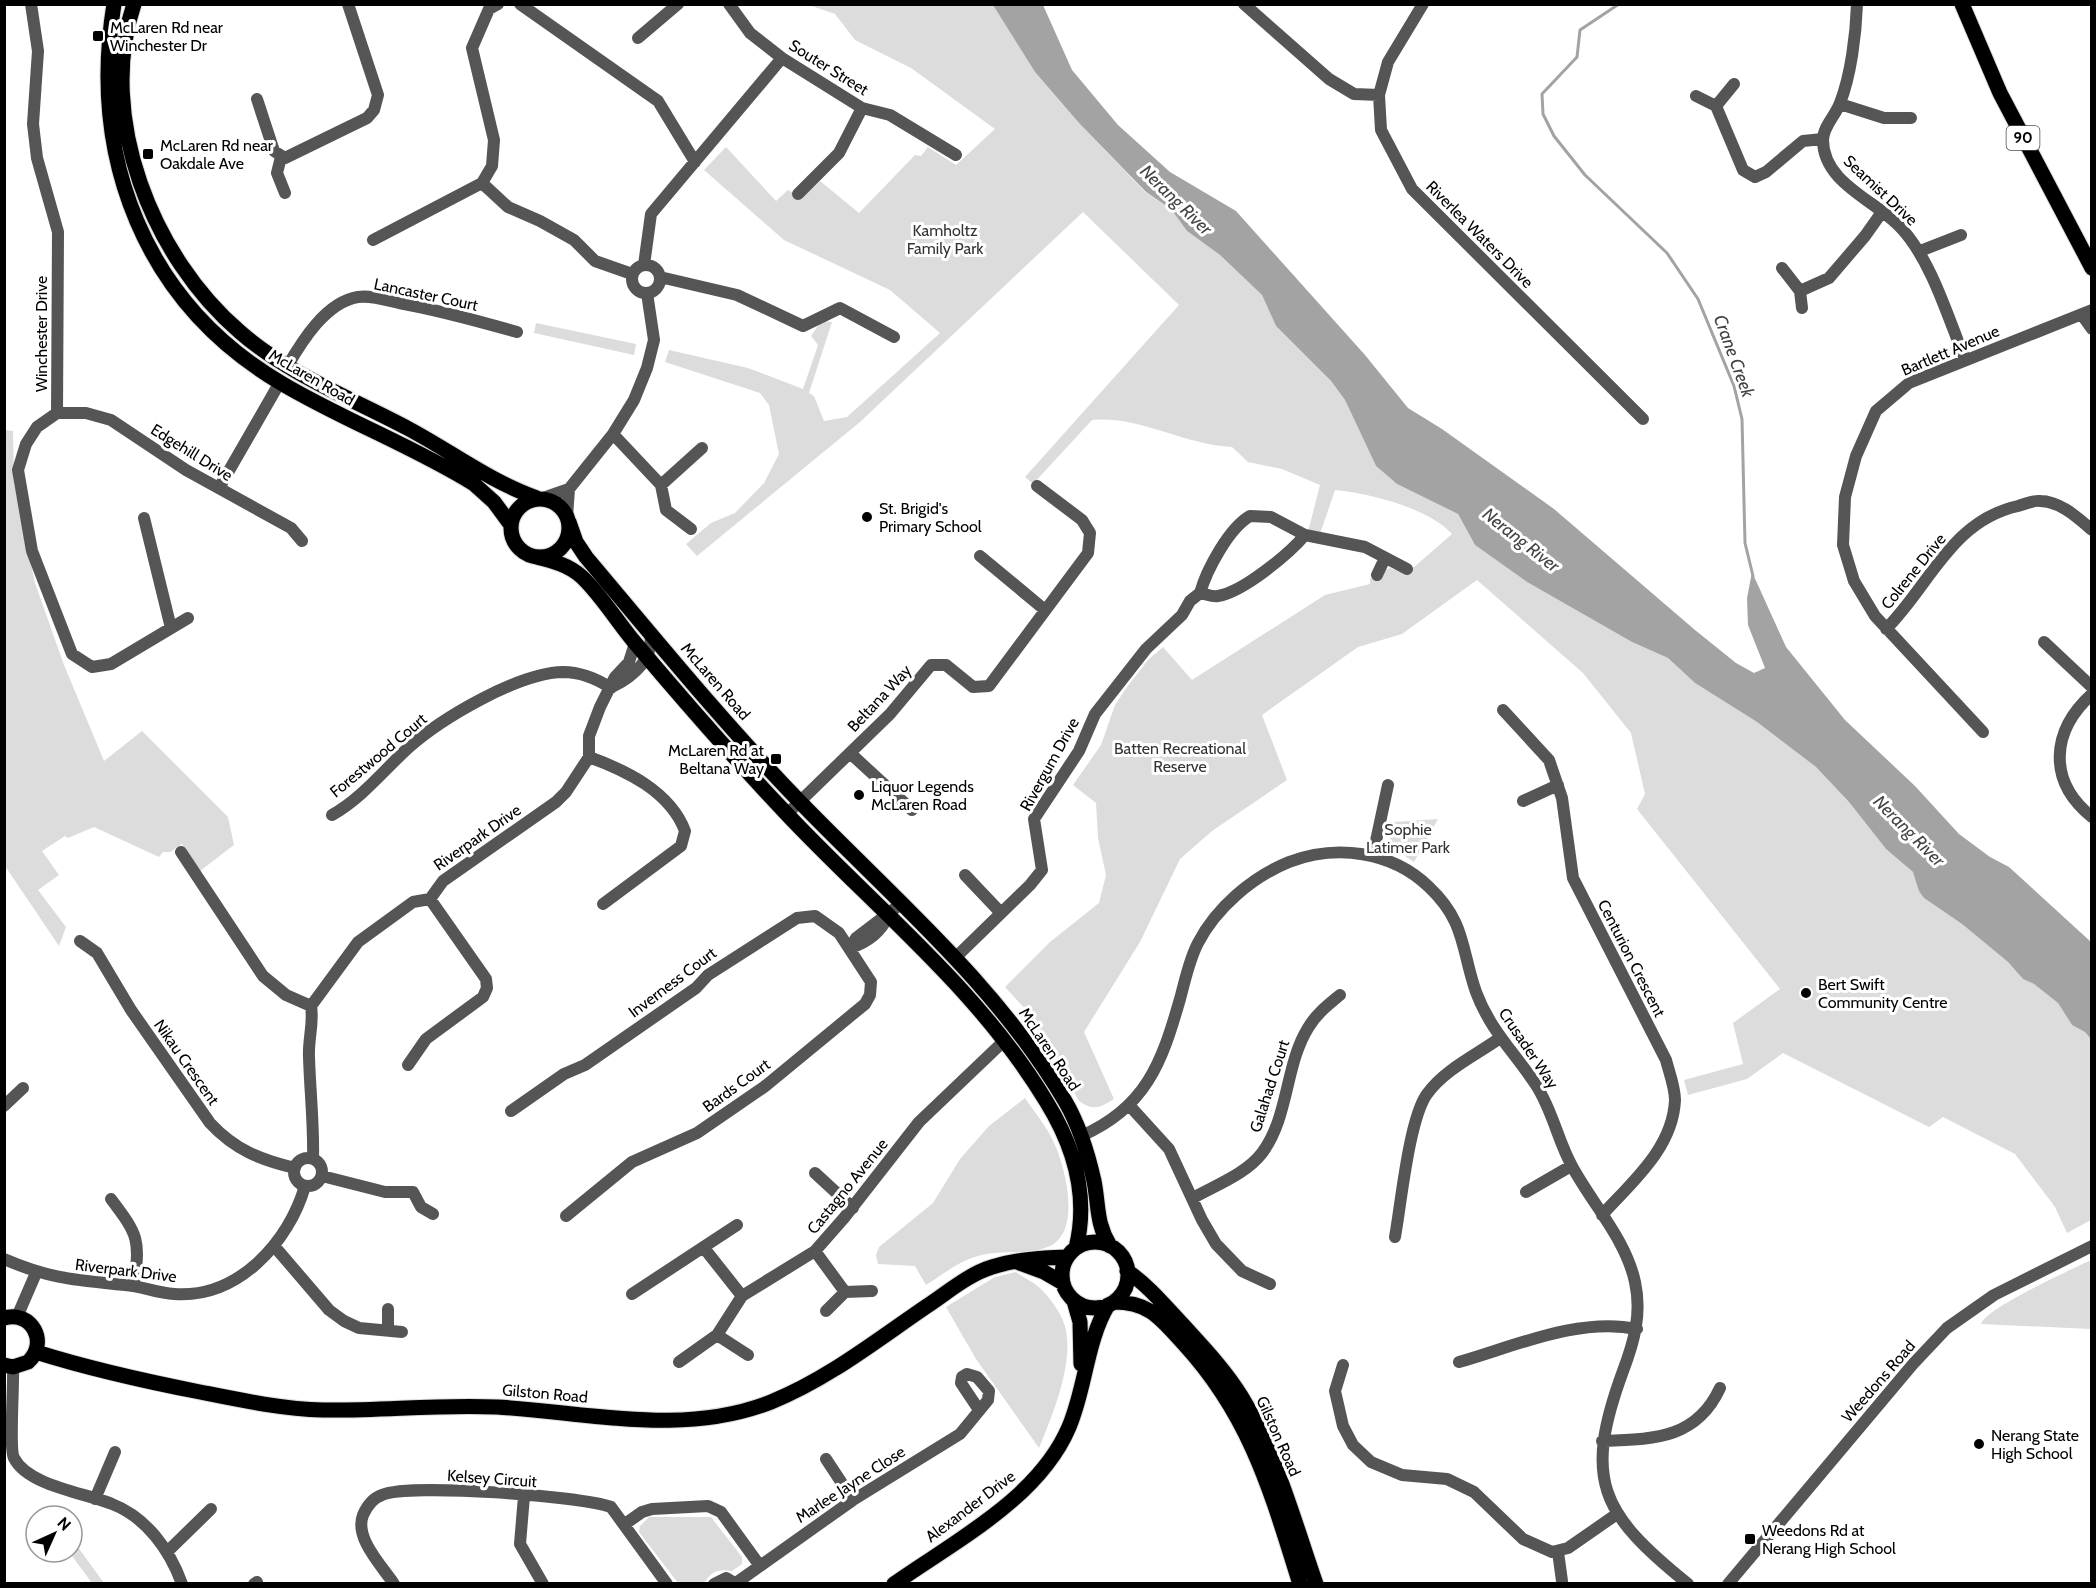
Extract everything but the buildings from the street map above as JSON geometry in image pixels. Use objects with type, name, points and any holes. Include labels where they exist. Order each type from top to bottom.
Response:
[{"type":"main road","name":"McLaren Road","points":[[114,4],[108,40],[108,112],[123,184],[140,228],[158,262],[195,312],[247,360],[280,382],[464,477],[484,491],[511,525]]},
{"type":"main road","name":"McLaren Road","points":[[134,4],[127,23],[124,55],[124,110],[139,181],[153,217],[173,254],[201,293],[240,332],[287,367],[452,452],[511,489],[540,498]]},
{"type":"main road","name":"90","points":[[1962,4],[2000,93],[2091,268]]},
{"type":"main road","points":[[540,498],[558,504],[568,519],[569,531],[561,548],[545,557],[536,557],[516,545],[511,525],[519,507],[540,498]]},
{"type":"main road","name":"McLaren Road","points":[[568,519],[576,542],[586,557],[650,632],[800,802],[956,957],[983,987],[1033,1052],[1065,1102],[1082,1136],[1094,1184],[1097,1219],[1110,1246]]},
{"type":"main road","name":"McLaren Road","points":[[536,557],[564,565],[581,576],[648,659],[787,814],[963,992],[1005,1041],[1049,1106],[1074,1161],[1082,1211],[1072,1253]]},
{"type":"main road","points":[[1093,1243],[1110,1246],[1121,1256],[1127,1271],[1125,1288],[1111,1304],[1091,1308],[1074,1301],[1063,1283],[1062,1274],[1072,1253],[1093,1243]]},
{"type":"main road","name":"Gilston Road","points":[[36,1353],[130,1378],[247,1402],[287,1407],[323,1410],[409,1406],[498,1407],[639,1420],[683,1421],[741,1412],[799,1390],[827,1374],[964,1281],[993,1266],[1072,1253]]},
{"type":"main road","points":[[1015,1262],[1044,1272],[1063,1283]]},
{"type":"main road","name":"Gilston Road","points":[[1127,1271],[1145,1284],[1224,1370],[1242,1396],[1271,1457],[1316,1584]]},
{"type":"main road","name":"Alexander Drive","points":[[1074,1301],[1080,1322],[1082,1382]]},
{"type":"main road","name":"Gilston Road","points":[[1111,1304],[1138,1304],[1153,1312],[1222,1389],[1236,1411],[1262,1467],[1300,1584]]},
{"type":"main road","name":"Alexander Drive","points":[[894,1584],[1011,1501],[1053,1459],[1075,1410],[1096,1331],[1111,1304]]},
{"type":"main road","points":[[9,1366],[28,1362],[36,1353],[38,1345],[36,1330],[31,1324],[11,1318]]},
{"type":"street","name":"Winchester Drive","points":[[31,4],[38,51],[33,124],[37,159],[58,232],[57,413],[36,427],[18,470],[32,551],[72,654],[92,667],[111,664],[188,618]]},
{"type":"street","points":[[257,99],[274,151],[281,157],[290,157],[358,124],[374,110],[378,95],[375,81],[348,4]]},
{"type":"street","points":[[373,240],[482,183],[492,166],[494,140],[472,48],[489,9],[498,4]]},
{"type":"street","points":[[520,4],[658,101],[695,162]]},
{"type":"street","points":[[638,38],[678,4]]},
{"type":"street","name":"Souter Street","points":[[729,4],[750,33],[782,58],[862,108],[890,115],[956,155]]},
{"type":"street","points":[[1244,4],[1329,79],[1354,94],[1378,95]]},
{"type":"street","points":[[1696,96],[1716,106],[1743,170],[1755,177],[1766,172],[1803,141],[1823,139],[1830,120],[1840,104],[1856,28],[1857,4]]},
{"type":"street","name":"Riverlea Waters Drive","points":[[1422,5],[1388,62],[1378,95],[1381,130],[1412,189],[1643,419]]},
{"type":"street","points":[[632,274],[644,265],[651,214],[782,58]]},
{"type":"street","points":[[1716,106],[1734,84]]},
{"type":"street","points":[[1840,104],[1884,118],[1911,118]]},
{"type":"street","points":[[798,194],[839,153],[862,108]]},
{"type":"street","name":"Seamist Drive","points":[[1823,139],[1829,165],[1851,189],[1901,227],[1920,251],[1965,359]]},
{"type":"street","points":[[281,157],[278,173],[285,193]]},
{"type":"street","points":[[482,183],[507,207],[540,221],[574,240],[595,261],[632,274]]},
{"type":"street","points":[[1800,291],[1829,278],[1865,237],[1882,212]]},
{"type":"street","points":[[1920,251],[1961,235]]},
{"type":"street","points":[[644,265],[655,268],[660,278],[657,287],[647,293]]},
{"type":"street","points":[[1782,268],[1800,291],[1802,308]]},
{"type":"street","points":[[632,274],[635,287],[647,293]]},
{"type":"street","points":[[660,278],[737,295],[803,326],[840,308],[894,337]]},
{"type":"street","points":[[540,498],[569,489],[613,434],[634,400],[647,368],[654,340],[647,293]]},
{"type":"street","name":"Lancaster Court","points":[[287,367],[311,327],[342,304],[357,297],[445,311],[517,332]]},
{"type":"street","points":[[2087,313],[2091,329]]},
{"type":"street","name":"Bartlett Avenue","points":[[1983,732],[1886,629],[1875,616],[1854,581],[1843,545],[1845,496],[1856,456],[1876,411],[1909,383],[1965,359],[2087,313]]},
{"type":"street","points":[[219,488],[280,382]]},
{"type":"street","name":"Edgehill Drive","points":[[57,413],[86,413],[111,420],[186,470],[291,528],[302,541]]},
{"type":"street","points":[[613,434],[661,485],[666,510],[691,530]]},
{"type":"street","points":[[661,485],[702,448]]},
{"type":"street","name":"Beltana Way","points":[[787,814],[890,714],[931,665],[946,665],[973,687],[989,686],[1088,553],[1090,533],[1082,520],[1037,486]]},
{"type":"street","points":[[568,519],[569,489]]},
{"type":"street","name":"Colrene Drive","points":[[1886,629],[1899,616],[1923,579],[1969,528],[1998,510],[2041,500],[2073,512],[2091,530]]},
{"type":"street","name":"Rivergum Drive","points":[[956,957],[1042,870],[1034,819],[1079,751],[1095,714],[1146,649],[1182,615],[1190,601],[1200,592],[1206,573],[1241,521],[1250,516],[1272,517],[1305,535],[1365,547],[1407,569]]},
{"type":"street","points":[[144,518],[171,628]]},
{"type":"street","points":[[1200,592],[1215,597],[1228,594],[1289,553],[1305,535]]},
{"type":"street","points":[[980,556],[1045,610]]},
{"type":"street","points":[[1377,575],[1385,558]]},
{"type":"street","points":[[648,659],[652,642],[650,632]]},
{"type":"street","points":[[2044,642],[2091,687]]},
{"type":"street","name":"Riverpark Drive","points":[[430,899],[443,880],[561,797],[589,757],[589,736],[615,677],[629,662],[635,643]]},
{"type":"street","name":"Riverpark Drive","points":[[611,688],[648,659]]},
{"type":"street","name":"Forestwood Court","points":[[332,815],[350,805],[409,747],[447,719],[490,694],[547,673],[566,672],[592,677],[611,688]]},
{"type":"street","points":[[2091,694],[2078,707],[2064,730],[2058,759],[2063,783],[2082,809],[2091,817]]},
{"type":"street","name":"Centurion Crescent","points":[[1503,710],[1549,760],[1562,798],[1573,878],[1666,1060],[1675,1100],[1670,1126],[1656,1155],[1602,1215]]},
{"type":"street","points":[[850,753],[912,810]]},
{"type":"street","points":[[589,757],[623,770],[647,785],[674,814],[685,831],[681,846],[603,904]]},
{"type":"street","points":[[1373,855],[1388,785]]},
{"type":"street","points":[[1523,801],[1558,785]]},
{"type":"street","points":[[180,852],[263,976],[286,995],[311,1006]]},
{"type":"street","name":"Crusader Way","points":[[1082,1136],[1129,1105],[1144,1088],[1159,1064],[1197,945],[1210,923],[1238,893],[1286,863],[1331,853],[1373,855],[1396,864],[1428,885],[1451,913],[1466,946],[1476,991],[1500,1038],[1536,1084],[1553,1116],[1572,1166],[1631,1266],[1638,1301],[1636,1329],[1608,1412],[1602,1441],[1604,1475],[1617,1514],[1644,1548],[1688,1584]]},
{"type":"street","points":[[965,875],[1002,913]]},
{"type":"street","points":[[311,1006],[323,994],[352,948],[367,934],[413,902],[430,899],[486,979],[487,988],[483,997],[426,1039],[408,1065]]},
{"type":"street","points":[[850,948],[862,944],[883,928],[888,916],[902,903]]},
{"type":"street","name":"Inverness Court","points":[[511,1111],[564,1074],[585,1065],[696,988],[708,975],[797,918],[808,915],[822,918],[839,933],[850,948]]},
{"type":"street","name":"Nikau Crescent","points":[[80,941],[97,953],[131,1010],[210,1123],[222,1136],[237,1149],[265,1161],[295,1168]]},
{"type":"street","name":"Bards Court","points":[[566,1216],[632,1162],[697,1133],[764,1087],[865,1004],[870,995],[871,982],[850,948]]},
{"type":"street","name":"Galahad Court","points":[[1193,1198],[1244,1169],[1262,1152],[1276,1125],[1302,1038],[1317,1015],[1340,995]]},
{"type":"street","points":[[311,1006],[314,1019],[309,1054],[314,1130],[313,1160]]},
{"type":"street","points":[[1395,1237],[1416,1118],[1426,1094],[1444,1076],[1500,1038]]},
{"type":"street","name":"Castagno Avenue","points":[[679,1362],[717,1335],[742,1296],[815,1251],[853,1208],[919,1122],[1005,1041]]},
{"type":"street","points":[[4,1106],[23,1088]]},
{"type":"street","points":[[1129,1105],[1169,1149],[1202,1220],[1229,1258],[1242,1270],[1270,1284]]},
{"type":"street","points":[[302,1160],[313,1160],[322,1168],[322,1176],[317,1183],[305,1186],[296,1177],[295,1168],[302,1160]]},
{"type":"street","points":[[1526,1192],[1572,1166]]},
{"type":"street","points":[[815,1173],[853,1208]]},
{"type":"street","points":[[322,1176],[385,1192],[413,1192],[421,1207],[433,1214]]},
{"type":"street","name":"Riverpark Drive","points":[[4,1259],[36,1273],[58,1278],[134,1286],[174,1294],[203,1292],[226,1284],[275,1247],[299,1206],[305,1186]]},
{"type":"street","points":[[111,1199],[135,1231],[139,1251],[134,1286]]},
{"type":"street","points":[[632,1294],[737,1225]]},
{"type":"street","name":"Weedons Road","points":[[1728,1584],[1913,1364],[1947,1328],[1994,1294],[2091,1246]]},
{"type":"street","points":[[275,1247],[329,1311],[344,1322],[359,1328],[402,1332]]},
{"type":"street","points":[[704,1248],[742,1296]]},
{"type":"street","points":[[815,1251],[845,1292]]},
{"type":"street","points":[[11,1318],[36,1273]]},
{"type":"street","points":[[826,1311],[845,1292],[872,1291]]},
{"type":"street","points":[[388,1309],[388,1331]]},
{"type":"street","points":[[1459,1362],[1585,1326],[1613,1324],[1636,1329]]},
{"type":"street","points":[[717,1335],[748,1355]]},
{"type":"street","points":[[1343,1365],[1335,1391],[1343,1426],[1353,1445],[1371,1462],[1402,1475],[1447,1479],[1474,1492],[1523,1539],[1543,1549],[1557,1552],[1568,1548],[1617,1514]]},
{"type":"street","points":[[9,1366],[13,1458],[19,1466],[64,1490],[112,1504],[138,1518],[175,1563],[182,1584]]},
{"type":"street","points":[[1602,1441],[1654,1437],[1679,1431],[1705,1412],[1719,1388]]},
{"type":"street","name":"Marlee Jayne Close","points":[[736,1583],[853,1500],[960,1434],[979,1410]]},
{"type":"street","points":[[95,1499],[115,1452]]},
{"type":"street","points":[[826,1459],[853,1500]]},
{"type":"street","name":"Kelsey Circuit","points":[[394,1584],[368,1546],[365,1537],[363,1516],[370,1503],[383,1494],[456,1490],[604,1504],[615,1510],[667,1584]]},
{"type":"street","points":[[524,1496],[520,1544],[543,1584]]},
{"type":"street","points":[[625,1524],[642,1512],[652,1509],[708,1506],[721,1512],[760,1566]]},
{"type":"street","points":[[167,1552],[211,1509]]},
{"type":"street","points":[[1557,1552],[1562,1581]]},
{"type":"street","points":[[714,1584],[726,1578],[736,1583]]},
{"type":"green space","points":[[809,5],[993,5],[1035,72],[1079,123],[1145,192],[1171,209],[1187,231],[1220,255],[1262,295],[1276,326],[1331,381],[1345,400],[1376,466],[1397,484],[1458,514],[1475,545],[1527,582],[1632,642],[1668,658],[1695,683],[1757,722],[1816,767],[1849,802],[1886,849],[1913,872],[1924,898],[1962,924],[2008,962],[2023,979],[2034,984],[2058,1003],[2072,1025],[2092,1039],[2091,1220],[2067,1233],[2055,1207],[2015,1154],[1943,1117],[1929,1127],[1783,1053],[1747,1079],[1688,1095],[1684,1080],[1743,1064],[1733,1023],[1780,989],[1637,809],[1645,794],[1631,733],[1583,673],[1477,580],[1402,634],[1358,647],[1262,715],[1287,780],[1212,831],[1180,859],[1140,942],[1084,1032],[1114,1099],[1105,1105],[1096,1107],[1079,1101],[1026,1010],[1005,987],[1050,942],[1099,903],[1106,875],[1098,838],[1096,803],[1073,785],[1101,745],[1115,705],[1148,660],[1163,647],[1192,680],[1325,595],[1370,584],[1370,578],[1380,580],[1385,570],[1390,568],[1406,574],[1452,534],[1442,525],[1414,509],[1364,494],[1335,490],[1320,534],[1308,532],[1320,485],[1282,469],[1248,462],[1232,447],[1197,441],[1128,422],[1092,420],[1033,484],[1025,477],[1179,305],[1083,212],[860,422],[697,556],[686,544],[711,523],[735,513],[764,483],[779,454],[769,405],[760,393],[665,362],[669,350],[748,368],[803,389],[818,345],[811,336],[821,321],[832,322],[809,393],[814,396],[824,421],[847,417],[940,333],[890,290],[784,240],[704,170],[726,147],[776,201],[788,190],[801,198],[820,181],[859,213],[915,155],[921,156],[928,147],[956,165],[995,129],[911,68],[855,40],[835,14]]},
{"type":"green space","points":[[536,323],[636,344],[634,355],[534,333]]},
{"type":"green space","points":[[4,430],[13,431],[14,483],[35,583],[64,665],[104,761],[142,731],[228,817],[234,845],[200,871],[182,844],[170,852],[163,852],[159,857],[94,827],[68,838],[65,836],[42,851],[59,875],[38,890],[66,927],[59,946],[5,866]]},
{"type":"green space","name":"Sophie Latimer Park","points":[[1438,819],[1414,862],[1388,845],[1393,822]]},
{"type":"green space","points":[[1025,1098],[1052,1139],[1063,1169],[1068,1214],[1060,1238],[1042,1249],[987,1254],[971,1258],[926,1285],[915,1266],[878,1264],[876,1255],[879,1247],[933,1203],[960,1159],[989,1126]]},
{"type":"green space","points":[[2091,1260],[2091,1329],[1981,1324],[1998,1308],[2013,1299]]},
{"type":"green space","points":[[1016,1272],[1037,1286],[1054,1304],[1066,1331],[1067,1360],[1064,1375],[1039,1448],[976,1359],[946,1307],[995,1277]]},
{"type":"green space","points":[[649,1517],[711,1517],[742,1557],[742,1564],[732,1571],[716,1572],[704,1583],[678,1583],[639,1532],[640,1526]]},
{"type":"green space","points":[[84,1556],[104,1583],[92,1583],[78,1564],[84,1564]]},
{"type":"water","name":"Nerang River","points":[[993,5],[1043,5],[1072,70],[1118,125],[1170,172],[1236,211],[1365,355],[1408,408],[1442,429],[1554,509],[1695,630],[1736,663],[1754,673],[1765,668],[1748,625],[1747,598],[1752,572],[1786,647],[1845,720],[1915,786],[1959,834],[1990,857],[2009,867],[2091,942],[2091,1039],[2085,1032],[2072,1025],[2058,1003],[2034,984],[2023,979],[2008,962],[1962,924],[1924,898],[1919,891],[1913,872],[1886,849],[1849,802],[1816,767],[1757,722],[1695,683],[1668,658],[1632,642],[1527,582],[1475,545],[1458,514],[1397,484],[1376,466],[1345,400],[1331,381],[1276,326],[1262,295],[1220,255],[1187,231],[1171,209],[1146,192],[1079,123],[1035,72]]},
{"type":"waterway","name":"Crane Creek","points":[[1619,4],[1580,30],[1577,57],[1542,94],[1543,114],[1554,136],[1585,175],[1667,253],[1698,299],[1734,386],[1742,419],[1745,543],[1753,576]]},
{"type":"place","name":"McLaren Rd near Winchester Dr","points":[[98,36]]},
{"type":"place","name":"McLaren Rd near Oakdale Ave","points":[[148,154]]},
{"type":"place","name":"St. Brigid's Primary School","points":[[867,517]]},
{"type":"place","name":"McLaren Rd at Beltana Way","points":[[776,759]]},
{"type":"place","name":"Liquor Legends McLaren Road","points":[[859,795]]},
{"type":"place","name":"Bert Swift Community Centre","points":[[1806,993]]},
{"type":"place","name":"Nerang State High School","points":[[1979,1444]]},
{"type":"place","name":"Weedons Rd at Nerang High School","points":[[1750,1539]]},
{"type":"park label","name":"Kamholtz Family Park","points":[[945,239]]},
{"type":"park label","name":"Batten Recreational Reserve","points":[[1180,757]]}]
